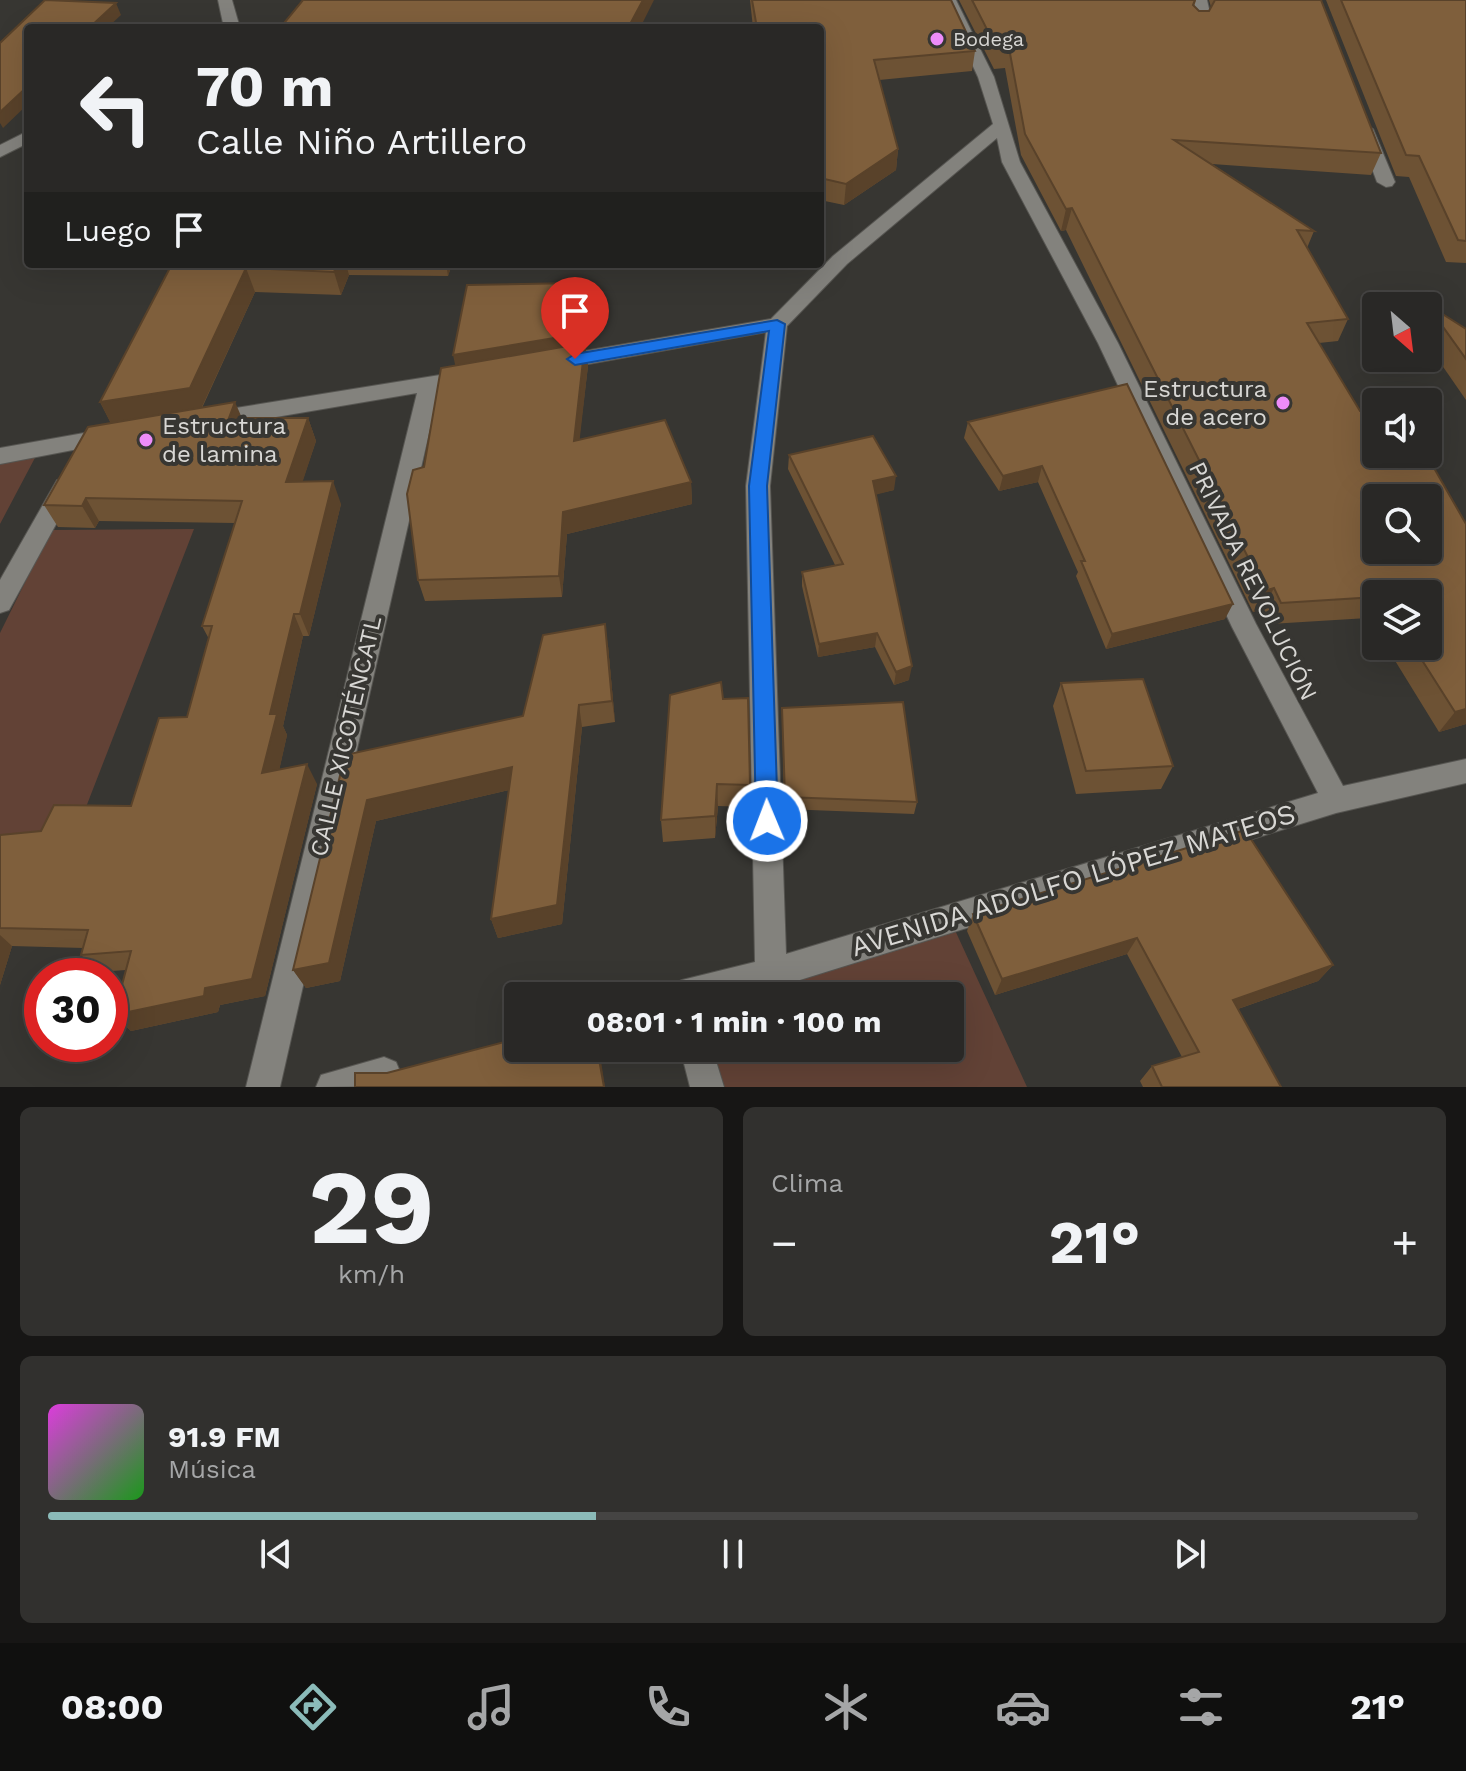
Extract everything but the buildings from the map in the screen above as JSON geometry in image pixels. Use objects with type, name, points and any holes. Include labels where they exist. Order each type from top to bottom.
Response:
[{"type":"street","points":[[225,0],[231,24]]},
{"type":"street","name":"PRIVADA REVOLUCIÓN","points":[[949,0],[986,77],[1011,162],[1108,343],[1245,627],[1336,800]]},
{"type":"street","points":[[1198,25],[1203,13],[1200,0]]},
{"type":"street","points":[[1359,112],[1386,182]]},
{"type":"street","points":[[535,366],[777,324],[840,260],[1002,125]]},
{"type":"street","points":[[0,152],[24,138]]},
{"type":"street","points":[[771,974],[758,486],[777,324]]},
{"type":"street","points":[[183,424],[490,374]]},
{"type":"street","name":"CALLE XICOTÉNCATL","points":[[263,1087],[430,384]]},
{"type":"street","points":[[0,603],[105,412]]},
{"type":"street","points":[[0,456],[137,432]]},
{"type":"street","name":"AVENIDA ADOLFO LÓPEZ MATEOS","points":[[739,982],[1336,800],[1466,771]]},
{"type":"street","points":[[700,1062],[707,1087]]},
{"type":"street","points":[[333,1087],[410,1067]]},
{"type":"shaded area","points":[[37,454],[0,524],[0,460]]},
{"type":"shaded area","points":[[194,529],[81,820],[54,847],[0,847],[0,633],[51,530]]},
{"type":"shaded area","points":[[954,928],[1027,1087],[721,1087],[713,1062],[964,1062],[964,982],[787,982]]},
{"type":"place","name":"Bodega","points":[[937,39]]},
{"type":"place","name":"Estructura de acero","points":[[1283,403]]},
{"type":"place","name":"Estructura de lamina","points":[[146,440]]},
{"type":"route","points":[[575,359],[777,324],[758,486],[767,821]]}]
